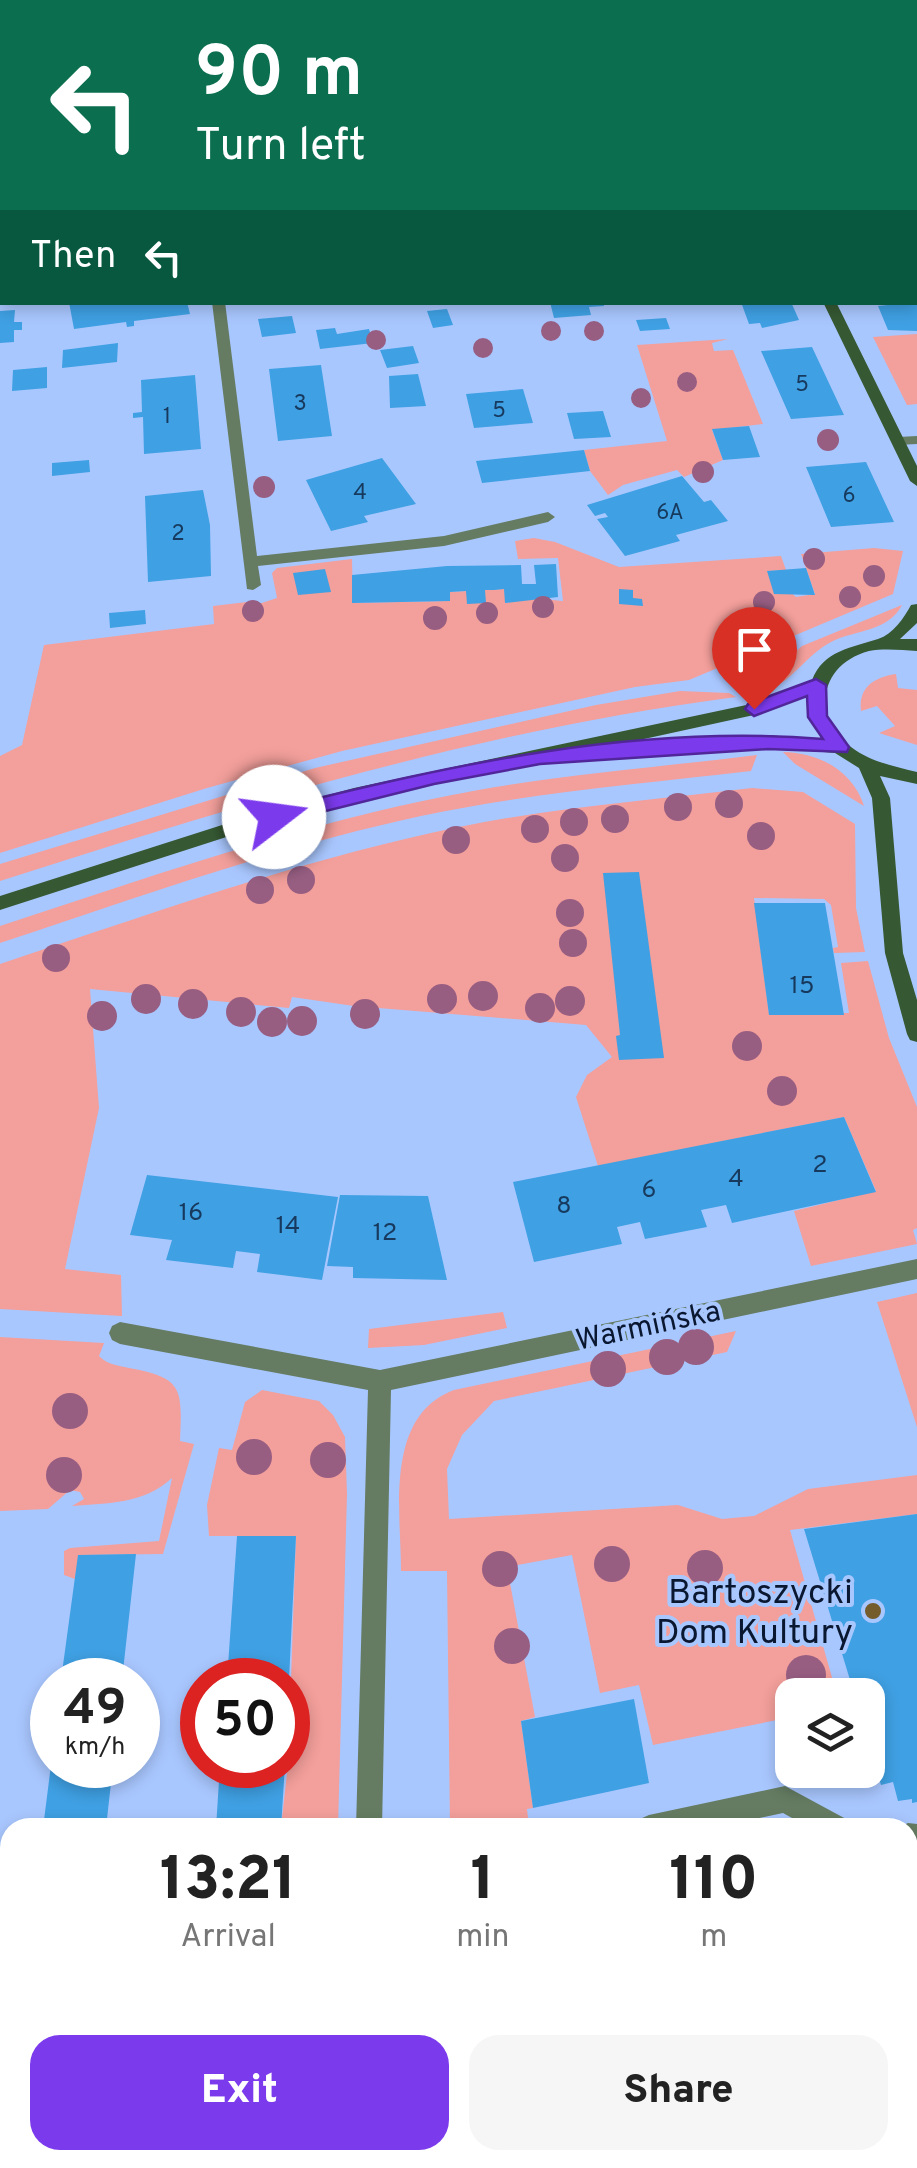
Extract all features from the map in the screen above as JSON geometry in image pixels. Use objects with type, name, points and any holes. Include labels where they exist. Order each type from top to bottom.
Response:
[{"type":"main road","points":[[830,305],[917,481]]},
{"type":"main road","points":[[0,904],[288,812],[754,709],[816,685],[840,657],[882,644],[907,626],[917,609]]},
{"type":"main road","points":[[882,644],[917,645]]},
{"type":"main road","points":[[816,685],[817,717],[840,747],[866,765],[917,778]]},
{"type":"main road","points":[[540,756],[768,742],[840,747]]},
{"type":"main road","points":[[866,765],[880,798],[894,953],[917,1034]]},
{"type":"street","points":[[218,305],[253,586]]},
{"type":"street","points":[[898,441],[917,440]]},
{"type":"street","points":[[250,562],[444,541],[548,517]]},
{"type":"street","name":"Warmińska","points":[[120,1333],[380,1380],[917,1268]]},
{"type":"street","points":[[370,1818],[380,1380]]},
{"type":"street","points":[[696,1818],[786,1799],[819,1818]]},
{"type":"shaded area","points":[[917,334],[917,404],[907,405],[873,337]]},
{"type":"shaded area","points":[[728,339],[712,343],[714,351],[733,350],[763,424],[712,430],[723,460],[684,477],[677,470],[623,485],[608,495],[590,471],[584,450],[667,441],[637,345]]},
{"type":"shaded area","points":[[534,538],[619,567],[781,556],[786,570],[767,571],[796,597],[815,594],[801,554],[874,548],[903,551],[893,594],[689,680],[635,687],[342,751],[207,788],[0,853],[0,756],[22,745],[44,645],[214,624],[213,606],[247,602],[249,607],[277,598],[272,573],[277,568],[352,559],[353,603],[450,601],[450,592],[504,589],[506,603],[531,598],[563,601],[558,558],[518,559],[515,541]]},
{"type":"shaded area","points":[[902,605],[881,625],[823,647],[783,682],[763,693],[764,680],[802,646]]},
{"type":"shaded area","points":[[896,674],[898,688],[917,690],[917,745],[879,733],[895,726],[877,706],[861,711],[865,690],[881,678]]},
{"type":"shaded area","points":[[680,691],[729,693],[736,697],[549,729],[364,772],[0,881],[0,864],[315,768],[596,705]]},
{"type":"shaded area","points":[[783,752],[810,756],[833,766],[852,783],[864,806],[795,764]]},
{"type":"shaded area","points":[[757,755],[751,771],[503,801],[367,828],[209,874],[0,943],[0,926],[333,822],[524,783]]},
{"type":"shaded area","points":[[752,788],[803,792],[855,824],[856,908],[865,952],[834,953],[833,948],[838,947],[831,905],[824,899],[754,898],[769,1014],[849,1013],[841,963],[868,961],[889,1038],[917,1107],[917,1228],[913,1230],[917,1244],[811,1266],[794,1211],[876,1191],[844,1117],[598,1166],[576,1097],[587,1075],[612,1057],[586,1025],[354,1006],[292,997],[289,1008],[90,989],[99,1108],[65,1269],[121,1275],[122,1316],[0,1309],[0,964],[227,889],[400,840],[532,814]]},
{"type":"shaded area","points":[[917,1293],[917,1427],[877,1302]]},
{"type":"shaded area","points":[[503,1312],[507,1328],[424,1345],[368,1348],[369,1329]]},
{"type":"shaded area","points":[[736,1331],[727,1352],[494,1401],[462,1435],[447,1469],[449,1519],[678,1505],[722,1519],[754,1516],[808,1489],[917,1475],[917,1514],[790,1530],[832,1678],[775,1678],[775,1720],[653,1745],[639,1685],[600,1693],[572,1555],[507,1567],[535,1717],[521,1721],[533,1808],[527,1809],[528,1818],[450,1818],[447,1571],[401,1571],[401,1468],[416,1421],[432,1403],[454,1390]]},
{"type":"shaded area","points":[[0,1337],[104,1343],[99,1356],[106,1361],[160,1376],[176,1389],[181,1409],[180,1441],[194,1444],[163,1554],[79,1555],[75,1579],[64,1575],[64,1551],[70,1548],[159,1541],[172,1478],[150,1493],[125,1501],[72,1506],[84,1499],[80,1492],[70,1490],[48,1509],[0,1511]]},
{"type":"shaded area","points":[[262,1390],[319,1401],[333,1415],[345,1437],[347,1494],[338,1818],[282,1818],[285,1788],[310,1788],[310,1658],[292,1658],[296,1536],[209,1536],[207,1505],[219,1448],[232,1450],[245,1402]]},
{"type":"building","points":[[70,305],[188,305],[190,314],[134,321],[134,326],[127,327],[126,322],[74,329]]},
{"type":"building","points":[[551,305],[604,305],[589,307],[591,315],[554,318]]},
{"type":"building","points":[[742,305],[792,305],[799,320],[762,328],[760,323],[749,324]]},
{"type":"building","points":[[917,305],[917,331],[888,330],[878,306]]},
{"type":"building","points":[[447,309],[453,325],[433,328],[427,311]]},
{"type":"building","points":[[15,310],[14,322],[22,322],[22,330],[14,330],[14,342],[0,343],[0,311]]},
{"type":"building","points":[[292,316],[296,333],[262,337],[258,319]]},
{"type":"building","points":[[666,318],[670,329],[640,331],[636,320]]},
{"type":"building","points":[[335,328],[337,334],[369,329],[373,343],[320,349],[316,330]]},
{"type":"building","points":[[118,343],[117,362],[62,368],[63,350]]},
{"type":"building","points":[[413,346],[419,363],[387,368],[380,350]]},
{"type":"building","points":[[812,347],[844,415],[791,419],[761,351]]},
{"type":"building","points":[[321,365],[332,436],[278,441],[269,369]]},
{"type":"building","points":[[47,367],[47,388],[12,391],[13,370]]},
{"type":"building","points":[[418,374],[426,406],[390,408],[389,376]]},
{"type":"building","points":[[195,375],[201,449],[144,454],[143,417],[133,418],[133,413],[142,412],[141,380]]},
{"type":"building","points":[[523,389],[533,423],[474,428],[466,394]]},
{"type":"building","points":[[603,411],[611,437],[574,439],[567,413]]},
{"type":"building","points":[[749,426],[760,457],[723,460],[712,429]]},
{"type":"building","points":[[584,450],[590,471],[482,483],[476,461]]},
{"type":"building","points":[[382,458],[416,504],[364,516],[368,522],[331,531],[306,480]]},
{"type":"building","points":[[89,460],[90,472],[52,476],[52,463]]},
{"type":"building","points":[[866,462],[894,522],[831,527],[806,467]]},
{"type":"building","points":[[682,476],[704,502],[711,500],[728,521],[676,535],[680,541],[625,556],[597,519],[608,517],[605,513],[595,516],[587,505]]},
{"type":"building","points":[[203,490],[210,525],[211,576],[148,582],[145,496]]},
{"type":"building","points":[[556,564],[558,597],[505,603],[504,589],[485,590],[486,603],[467,604],[466,591],[450,592],[450,601],[352,603],[352,575],[447,566],[521,565],[522,584],[536,584],[534,565]]},
{"type":"building","points":[[806,568],[815,595],[774,594],[767,571]]},
{"type":"building","points":[[325,569],[331,592],[298,595],[293,573]]},
{"type":"building","points":[[619,589],[633,590],[633,598],[642,599],[643,606],[619,604]]},
{"type":"building","points":[[145,610],[146,624],[110,628],[109,613]]},
{"type":"building","points":[[639,872],[664,1058],[619,1060],[616,1036],[620,1035],[603,873]]},
{"type":"building","points":[[754,903],[825,903],[844,1015],[769,1015]]},
{"type":"building","points":[[844,1117],[876,1192],[732,1223],[726,1205],[701,1210],[707,1227],[645,1239],[640,1222],[617,1227],[622,1244],[534,1262],[513,1182]]},
{"type":"building","points":[[147,1175],[338,1197],[322,1280],[257,1272],[260,1254],[236,1251],[233,1268],[166,1260],[172,1240],[130,1235]]},
{"type":"building","points":[[340,1195],[428,1196],[447,1280],[353,1278],[353,1267],[327,1266]]},
{"type":"building","name":"Bartoszycki Dom Kultury","points":[[917,1514],[917,1802],[898,1801],[893,1782],[885,1784],[885,1678],[849,1678],[804,1529]]},
{"type":"building","points":[[237,1536],[296,1536],[290,1658],[229,1658]]},
{"type":"building","points":[[136,1554],[124,1658],[64,1658],[78,1555]]},
{"type":"building","points":[[634,1699],[649,1783],[533,1808],[521,1721]]},
{"type":"building","points":[[48,1788],[110,1788],[107,1818],[44,1818]]},
{"type":"building","points":[[219,1788],[284,1788],[282,1818],[217,1818]]},
{"type":"place","name":"Bartoszycki Dom Kultury","points":[[873,1611]]},
{"type":"route","points":[[274,817],[354,795],[540,756],[768,742],[840,747],[817,717],[816,685],[754,709]]}]
